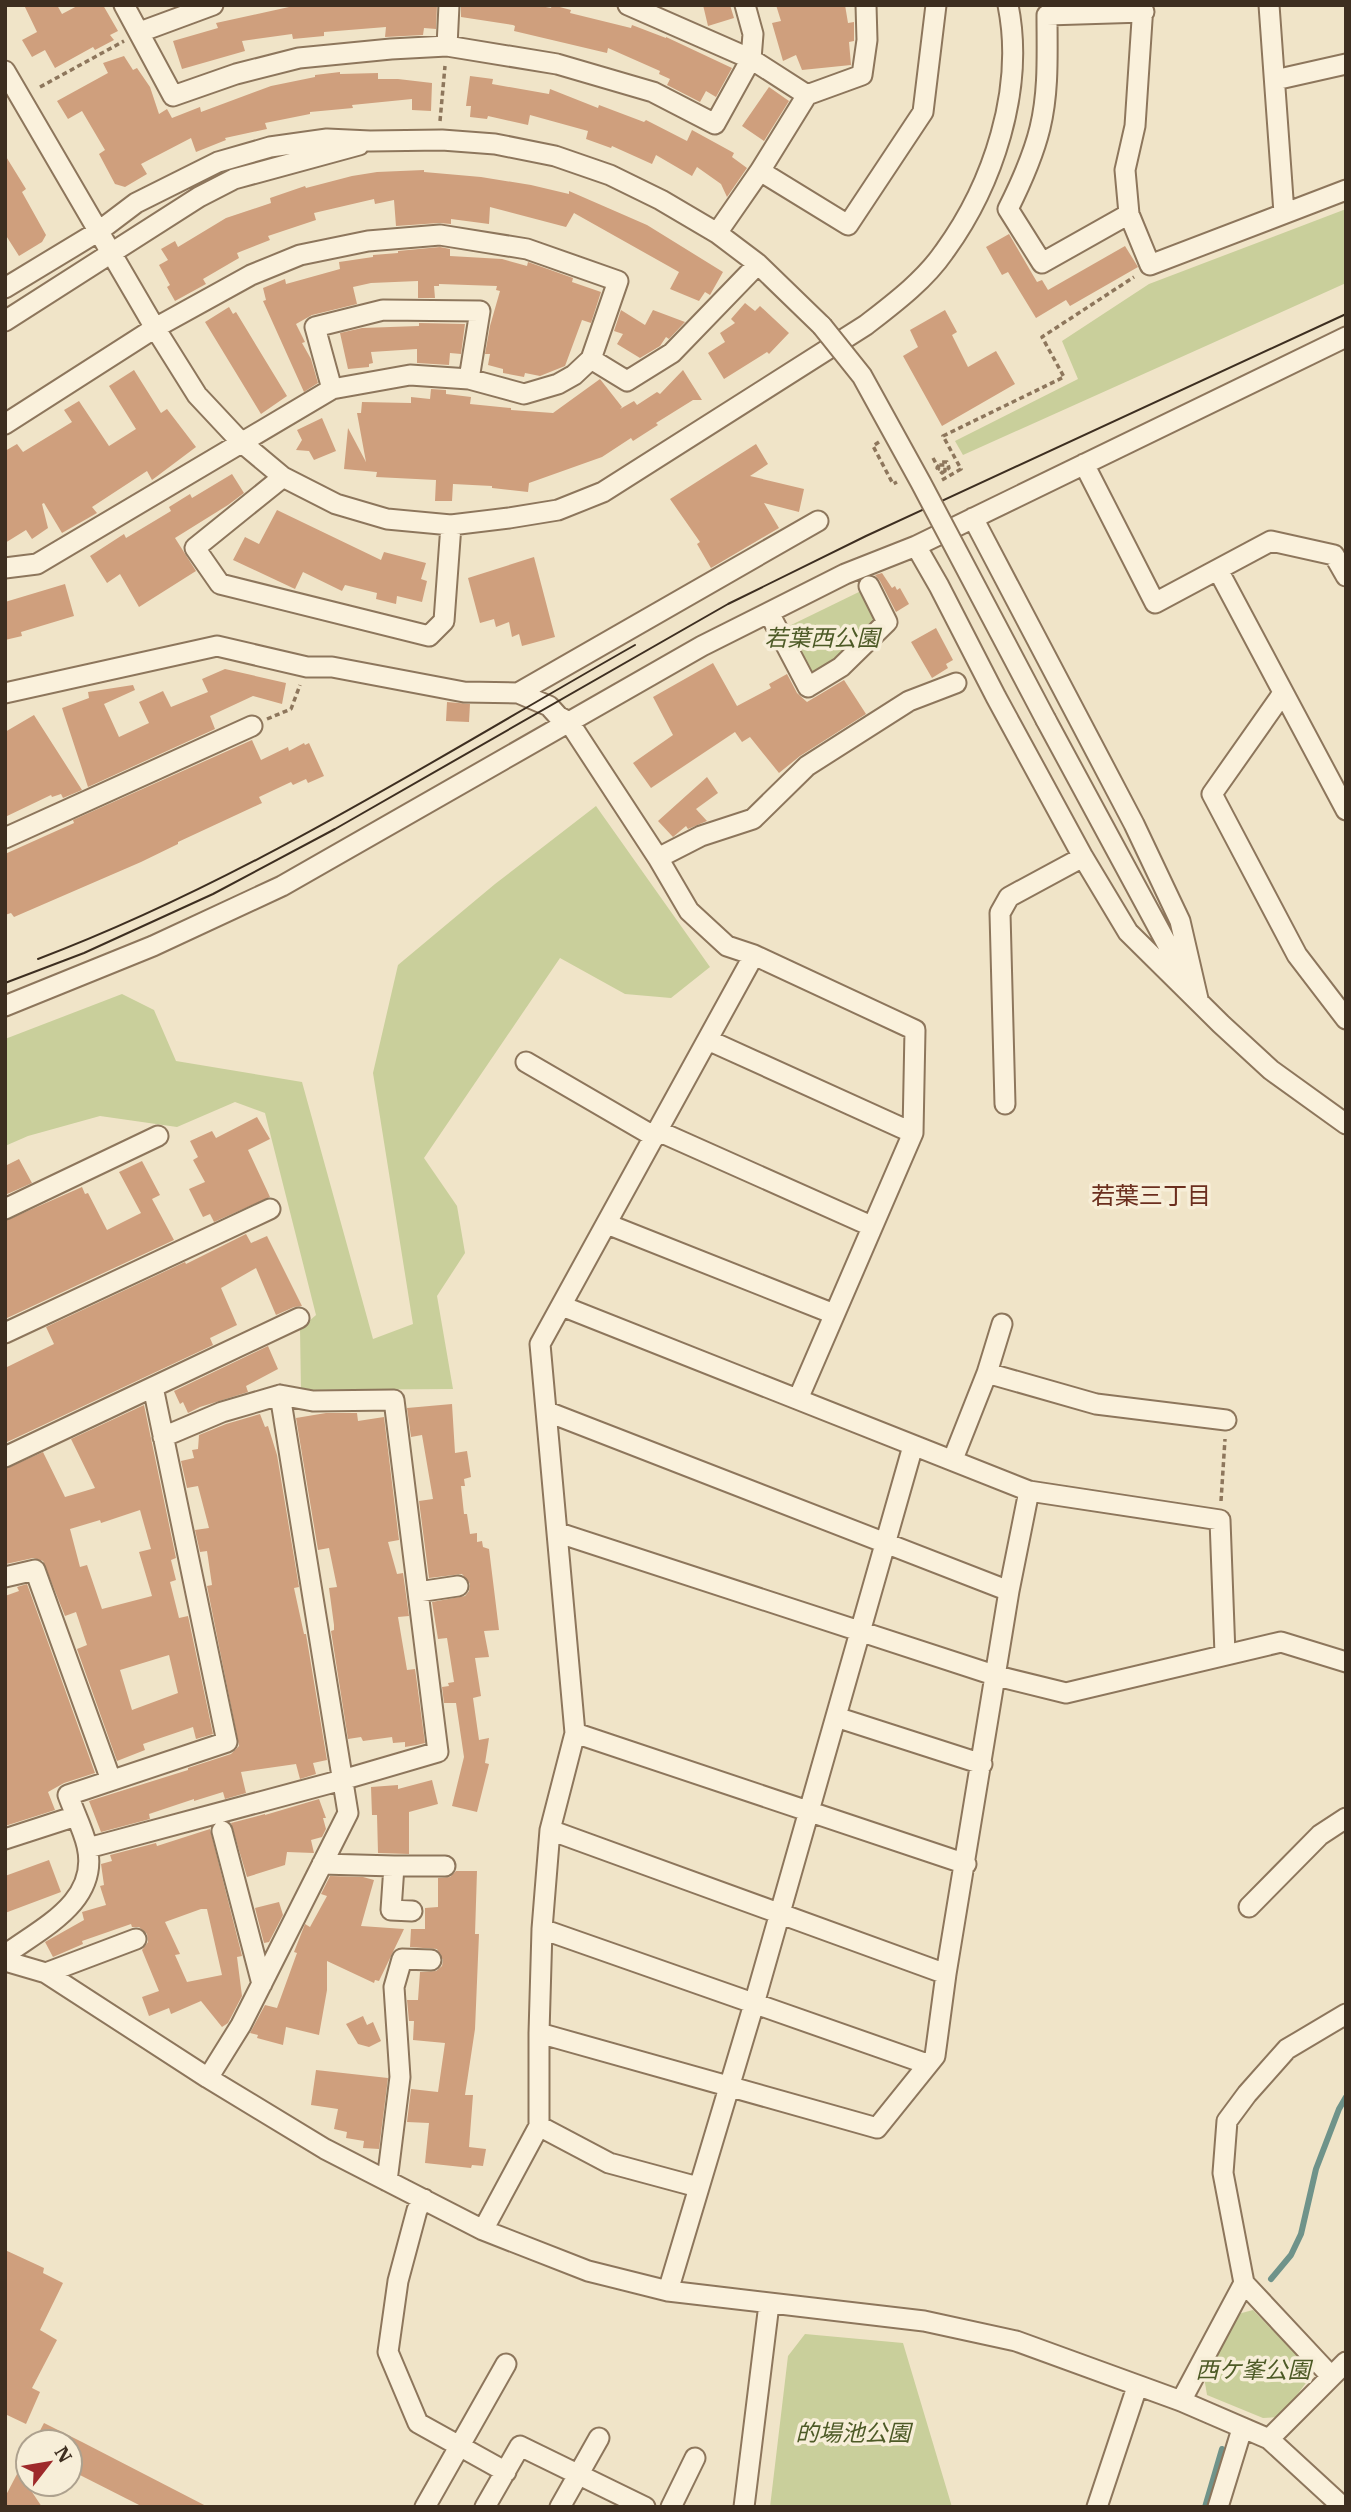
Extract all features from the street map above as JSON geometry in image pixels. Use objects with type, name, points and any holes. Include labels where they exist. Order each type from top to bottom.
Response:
[{"type":"street","points":[[124,5],[173,96],[299,58],[447,46],[557,64],[653,92],[715,124],[751,59],[752,34],[746,5]]},
{"type":"street","points":[[139,32],[213,5]]},
{"type":"street","points":[[447,46],[449,5]]},
{"type":"street","points":[[628,5],[751,59],[807,95]]},
{"type":"street","points":[[717,233],[761,171],[807,95],[862,75],[867,40],[866,5]]},
{"type":"street","points":[[761,171],[848,225],[923,112],[936,5]]},
{"type":"street","points":[[5,71],[197,395],[241,442],[283,477],[336,504],[387,519],[451,525],[558,510],[603,492],[866,325],[901,298],[943,254],[975,203],[1000,135],[1011,78],[1013,27],[1008,5]]},
{"type":"street","points":[[1269,5],[1283,213]]},
{"type":"street","points":[[1129,214],[1042,264],[1008,209],[1026,173],[1040,128],[1047,78],[1047,15],[1143,9],[1135,126],[1125,170],[1129,214],[1150,265],[1346,191]]},
{"type":"street","points":[[1275,80],[1346,64]]},
{"type":"street","points":[[5,288],[99,231],[136,203],[218,162],[271,147],[327,139],[442,139],[495,144],[555,156],[610,175],[662,200],[717,233],[758,264],[822,326],[862,376],[1198,1000]]},
{"type":"street","points":[[5,321],[199,197],[234,179],[321,157],[370,141]]},
{"type":"street","points":[[5,424],[155,328],[251,275],[300,255],[368,241],[440,235],[527,248],[618,281],[591,359],[575,375],[558,384],[523,394],[470,379],[410,375],[332,390],[37,564],[5,568]]},
{"type":"street","points":[[591,359],[627,381],[672,353],[758,264]]},
{"type":"street","points":[[332,390],[315,327],[383,310],[480,311],[470,379]]},
{"type":"street","points":[[5,1006],[153,946],[282,886],[702,646],[845,574],[916,546],[1346,337]]},
{"type":"street","points":[[1084,464],[1155,603],[1271,541],[1335,555],[1346,576]]},
{"type":"street","points":[[283,477],[195,548],[220,584],[429,636],[444,621],[451,525]]},
{"type":"street","points":[[973,518],[1134,824],[1180,921],[1198,1000]]},
{"type":"street","points":[[518,693],[818,521]]},
{"type":"street","points":[[916,546],[1083,857],[1128,932],[1271,1070],[1346,1124]]},
{"type":"street","points":[[1218,570],[1346,810]]},
{"type":"street","points":[[769,612],[808,687],[841,667],[887,622],[869,586]]},
{"type":"street","points":[[5,693],[217,646],[307,667],[332,667],[464,692],[518,693],[549,706],[558,716],[569,722],[659,858],[690,911],[727,946],[754,955],[915,1030],[913,1133],[798,1399]]},
{"type":"street","points":[[659,858],[701,836],[754,819],[807,766],[909,701],[956,683]]},
{"type":"street","points":[[1283,693],[1212,794],[1297,955],[1346,1019]]},
{"type":"street","points":[[5,838],[252,726]]},
{"type":"street","points":[[1005,1104],[1000,913],[1009,897],[1083,857]]},
{"type":"street","points":[[483,2230],[539,2126],[538,2033],[542,1929],[550,1830],[575,1733],[540,1344],[754,955]]},
{"type":"street","points":[[708,1040],[913,1133]]},
{"type":"street","points":[[526,1062],[657,1134],[872,1226]]},
{"type":"street","points":[[5,1209],[158,1136]]},
{"type":"street","points":[[5,1333],[270,1209]]},
{"type":"street","points":[[607,1224],[834,1314]]},
{"type":"street","points":[[562,1306],[1029,1491],[1220,1520],[1225,1654]]},
{"type":"street","points":[[5,1457],[299,1318]]},
{"type":"street","points":[[953,1459],[987,1373],[1002,1324]]},
{"type":"street","points":[[987,1373],[1096,1404],[1226,1420]]},
{"type":"street","points":[[5,1955],[54,1922],[71,1907],[87,1876],[88,1848],[68,1795],[227,1742],[153,1387]]},
{"type":"street","points":[[88,1848],[438,1752],[394,1400],[313,1401],[280,1395],[222,1412],[163,1437]]},
{"type":"street","points":[[208,2078],[241,2025],[348,1813],[280,1395]]},
{"type":"street","points":[[548,1412],[1009,1591]]},
{"type":"street","points":[[667,2291],[754,2004],[913,1446]]},
{"type":"street","points":[[538,2033],[877,2128],[935,2056],[1009,1591],[1029,1491]]},
{"type":"street","points":[[559,1533],[997,1676],[1066,1693],[1281,1642],[1346,1662]]},
{"type":"street","points":[[5,1577],[35,1570],[111,1780]]},
{"type":"street","points":[[418,1592],[458,1586]]},
{"type":"street","points":[[836,1717],[982,1764]]},
{"type":"street","points":[[575,1733],[966,1864]]},
{"type":"street","points":[[5,1839],[76,1816]]},
{"type":"street","points":[[1249,1908],[1320,1835],[1346,1818]]},
{"type":"street","points":[[550,1830],[946,1974]]},
{"type":"street","points":[[222,1831],[262,1984]]},
{"type":"street","points":[[322,1864],[444,1866]]},
{"type":"street","points":[[394,1866],[391,1910],[412,1911]]},
{"type":"street","points":[[542,1929],[927,2064]]},
{"type":"street","points":[[47,1973],[136,1939]]},
{"type":"street","points":[[387,2181],[400,2077],[394,1987],[402,1959],[431,1960]]},
{"type":"street","points":[[5,1961],[47,1973],[208,2078],[325,2149],[483,2230],[588,2271],[667,2291],[924,2321],[1016,2341],[1181,2401],[1269,2439],[1343,2507]]},
{"type":"street","points":[[1330,2375],[1244,2283],[1223,2174],[1227,2121],[1247,2094],[1287,2049],[1346,2014]]},
{"type":"street","points":[[539,2126],[609,2163],[698,2187]]},
{"type":"street","points":[[424,2199],[417,2210],[398,2281],[388,2351],[418,2423],[506,2472]]},
{"type":"street","points":[[1181,2401],[1244,2283]]},
{"type":"street","points":[[744,2507],[769,2304]]},
{"type":"street","points":[[1269,2439],[1330,2375],[1346,2362]]},
{"type":"street","points":[[425,2507],[506,2363]]},
{"type":"street","points":[[1097,2507],[1137,2387]]},
{"type":"street","points":[[1218,2507],[1242,2429]]},
{"type":"street","points":[[560,2507],[599,2438]]},
{"type":"street","points":[[485,2507],[520,2446],[578,2474],[622,2502],[645,2507]]},
{"type":"street","points":[[671,2507],[695,2458]]},
{"type":"path","points":[[40,87],[139,32]]},
{"type":"path","points":[[440,122],[447,46]]},
{"type":"path","points":[[941,480],[961,469],[943,436],[1064,377],[1042,337],[1150,265]]},
{"type":"path","points":[[933,458],[944,471],[945,465],[939,463]]},
{"type":"path","points":[[252,726],[291,709],[307,667]]},
{"type":"path","points":[[1220,1520],[1226,1420]]},
{"type":"green space","points":[[1346,209],[1346,283],[963,455],[955,441],[1078,379],[1062,341],[1149,284]]},
{"type":"green space","name":"若葉西公園","points":[[863,590],[878,619],[821,672],[808,671],[785,628]]},
{"type":"green space","points":[[596,806],[710,967],[671,998],[625,994],[560,958],[424,1158],[457,1206],[465,1253],[437,1296],[453,1389],[301,1390],[300,1329],[316,1315],[265,1113],[235,1102],[177,1127],[100,1116],[28,1136],[5,1146],[5,1039],[122,994],[154,1010],[176,1061],[302,1082],[373,1339],[413,1324],[373,1073],[398,965],[495,884]]},
{"type":"green space","name":"西ケ峯公園","points":[[1253,2310],[1308,2367],[1308,2380],[1281,2417],[1263,2418],[1207,2395],[1204,2377],[1238,2314]]},
{"type":"green space","name":"的場池公園","points":[[805,2334],[903,2343],[952,2507],[770,2507],[788,2356]]},
{"type":"building","points":[[24,5],[57,5],[62,14],[79,5],[103,5],[118,31],[110,35],[114,40],[95,50],[93,47],[55,68],[45,50],[32,57],[22,40],[37,32]]},
{"type":"building","points":[[289,5],[437,5],[436,29],[424,28],[423,35],[385,37],[386,27],[324,32],[324,36],[293,39],[292,34],[242,41],[245,51],[182,69],[173,41],[218,28],[216,23]]},
{"type":"building","points":[[461,5],[535,5],[551,8],[552,5],[571,10],[570,13],[631,28],[632,25],[666,37],[732,68],[716,97],[706,91],[700,102],[667,85],[670,79],[659,74],[660,71],[608,48],[607,53],[514,31],[513,25],[461,17]]},
{"type":"building","points":[[703,5],[730,5],[734,18],[708,26]]},
{"type":"building","points":[[776,5],[845,5],[848,23],[854,22],[854,41],[849,42],[851,65],[802,70],[796,55],[783,61],[772,23],[781,21]]},
{"type":"building","points":[[124,56],[133,70],[137,68],[150,87],[159,114],[167,109],[172,118],[200,107],[201,112],[271,86],[340,72],[378,73],[378,79],[432,83],[431,111],[412,110],[412,99],[352,105],[353,108],[310,112],[265,123],[267,129],[225,138],[226,140],[196,152],[191,138],[141,164],[147,174],[125,187],[115,184],[99,154],[105,150],[82,111],[68,119],[57,101],[108,73],[103,63]]},
{"type":"building","points":[[470,76],[493,79],[492,84],[549,94],[550,89],[598,108],[599,105],[644,122],[646,120],[687,141],[692,130],[734,153],[732,157],[747,168],[727,197],[721,184],[697,167],[692,176],[656,155],[652,164],[612,146],[611,148],[586,139],[588,131],[530,115],[528,125],[488,116],[487,119],[470,117],[471,106],[466,106]]},
{"type":"building","points":[[769,87],[789,101],[764,141],[742,126]]},
{"type":"building","points":[[5,155],[26,189],[22,192],[46,235],[42,242],[19,256],[5,234]]},
{"type":"building","points":[[424,170],[531,185],[569,194],[569,191],[647,225],[723,272],[710,295],[705,292],[699,301],[670,289],[679,272],[574,213],[566,227],[490,207],[489,224],[451,219],[451,224],[396,226],[394,200],[375,204],[374,199],[314,213],[316,220],[268,236],[270,240],[237,253],[239,258],[203,279],[206,284],[175,301],[167,287],[170,285],[159,265],[168,260],[161,249],[175,241],[178,247],[226,218],[271,203],[270,198],[305,186],[306,188],[377,172]]},
{"type":"building","points":[[1009,234],[1037,282],[1042,280],[1048,290],[1125,246],[1138,267],[1070,306],[1066,300],[1036,318],[1008,272],[1002,275],[986,247]]},
{"type":"building","points":[[440,247],[450,249],[450,256],[502,259],[527,266],[528,262],[573,278],[572,282],[601,292],[591,323],[582,320],[565,366],[540,376],[525,373],[524,377],[503,373],[503,369],[488,365],[490,354],[485,354],[500,291],[496,290],[497,286],[439,284],[434,286],[435,298],[418,298],[418,281],[371,283],[353,287],[357,304],[312,315],[296,324],[305,342],[302,343],[311,359],[318,383],[304,392],[263,301],[266,300],[263,288],[285,279],[286,284],[340,269],[339,262],[398,251]]},
{"type":"building","points":[[745,303],[755,311],[760,306],[789,333],[769,354],[767,352],[724,379],[708,353],[725,342],[720,333],[735,323],[731,319]]},
{"type":"building","points":[[229,307],[233,314],[236,312],[287,396],[261,414],[205,322]]},
{"type":"building","points":[[621,310],[645,325],[653,310],[685,322],[669,339],[666,337],[660,346],[640,358],[617,344],[623,334],[614,331]]},
{"type":"building","points":[[945,310],[957,332],[952,335],[968,367],[996,351],[1015,384],[942,426],[903,356],[918,347],[910,330]]},
{"type":"building","points":[[419,323],[465,324],[461,354],[450,353],[449,365],[417,363],[417,349],[371,352],[373,363],[369,364],[369,367],[348,369],[340,333],[362,328],[419,326]]},
{"type":"building","points":[[134,370],[161,413],[167,409],[196,447],[152,480],[147,471],[92,507],[97,513],[62,533],[44,503],[42,504],[48,528],[32,539],[26,530],[5,543],[5,451],[17,444],[23,452],[72,422],[64,410],[79,401],[109,446],[136,429],[109,386]]},
{"type":"building","points":[[683,370],[702,400],[693,400],[633,441],[631,438],[602,457],[529,483],[528,492],[492,486],[453,484],[452,501],[435,501],[436,480],[376,477],[377,472],[344,469],[348,428],[366,462],[357,413],[361,413],[362,402],[411,403],[411,397],[430,399],[431,389],[471,397],[470,404],[553,413],[600,379],[622,407],[620,409],[634,401],[637,405],[657,392],[660,394]]},
{"type":"building","points":[[322,418],[336,451],[314,460],[309,451],[296,450],[302,440],[297,430]]},
{"type":"building","points":[[756,444],[768,464],[750,476],[804,489],[799,512],[764,503],[779,528],[711,568],[697,544],[700,542],[670,499]]},
{"type":"building","points":[[232,474],[244,493],[175,538],[196,571],[139,607],[120,574],[107,583],[90,556],[124,534],[126,538],[171,511],[169,507],[190,494],[192,498]]},
{"type":"building","points":[[277,510],[381,560],[384,552],[426,563],[421,579],[427,581],[422,602],[397,596],[396,604],[376,599],[377,593],[345,585],[342,591],[303,572],[295,589],[233,560],[245,537],[259,544]]},
{"type":"building","points":[[534,557],[555,637],[522,646],[519,634],[512,637],[509,622],[496,627],[494,619],[480,623],[468,578]]},
{"type":"building","points":[[882,573],[892,588],[900,588],[909,604],[896,612],[875,575]]},
{"type":"building","points":[[65,584],[74,616],[21,632],[22,636],[5,640],[5,602]]},
{"type":"building","points":[[936,628],[953,660],[946,664],[948,668],[932,678],[911,642]]},
{"type":"building","points":[[713,663],[737,706],[771,688],[769,684],[787,674],[797,693],[807,702],[844,680],[866,714],[800,756],[779,773],[750,737],[742,742],[735,732],[651,788],[633,763],[673,735],[653,697]]},
{"type":"building","points":[[225,669],[286,683],[282,704],[253,696],[210,716],[215,729],[88,787],[62,708],[89,698],[88,692],[133,685],[135,690],[104,704],[119,737],[149,723],[139,702],[163,691],[171,707],[208,692],[202,679]]},
{"type":"building","points":[[447,702],[470,704],[469,722],[446,721]]},
{"type":"building","points":[[34,715],[82,790],[63,798],[61,794],[51,795],[5,817],[5,732]]},
{"type":"building","points":[[252,740],[261,760],[288,747],[289,751],[309,743],[324,776],[308,783],[306,779],[293,785],[291,782],[259,797],[262,803],[141,862],[14,917],[11,913],[5,915],[5,854],[74,823],[73,820]]},
{"type":"building","points":[[707,777],[718,793],[696,809],[707,821],[688,829],[686,826],[673,837],[658,821]]},
{"type":"building","points":[[257,1117],[270,1139],[248,1150],[270,1197],[214,1222],[210,1214],[203,1217],[189,1189],[205,1182],[193,1160],[198,1157],[190,1141],[212,1131],[216,1138]]},
{"type":"building","points":[[19,1159],[32,1183],[5,1195],[5,1166]]},
{"type":"building","points":[[142,1161],[160,1195],[152,1199],[174,1240],[5,1319],[5,1221],[82,1187],[85,1194],[88,1193],[107,1230],[141,1213],[119,1172]]},
{"type":"building","points":[[246,1234],[251,1243],[267,1236],[302,1306],[276,1315],[256,1268],[221,1288],[237,1325],[210,1338],[213,1345],[5,1443],[5,1368],[54,1344],[46,1327]]},
{"type":"building","points":[[268,1346],[278,1369],[246,1386],[248,1392],[188,1413],[183,1402],[180,1404],[174,1391]]},
{"type":"building","points":[[452,1404],[455,1453],[467,1451],[471,1477],[464,1479],[465,1486],[461,1486],[464,1514],[467,1514],[470,1534],[477,1533],[477,1542],[482,1541],[483,1547],[489,1549],[499,1630],[484,1631],[489,1657],[475,1658],[481,1696],[473,1698],[479,1740],[489,1738],[485,1763],[489,1764],[477,1812],[452,1806],[464,1757],[456,1703],[444,1703],[442,1687],[454,1682],[447,1638],[438,1639],[432,1602],[465,1596],[470,1584],[462,1574],[429,1578],[419,1501],[433,1499],[422,1435],[411,1437],[407,1408]]},
{"type":"building","points":[[144,1405],[176,1558],[171,1560],[176,1580],[170,1582],[179,1618],[188,1616],[213,1734],[196,1739],[193,1727],[143,1744],[145,1750],[117,1761],[77,1649],[87,1645],[76,1612],[65,1616],[43,1561],[33,1558],[6,1564],[5,1562],[5,1469],[43,1452],[65,1497],[95,1488],[71,1439]],"holes":[[[140,1510],[151,1549],[139,1552],[152,1596],[102,1609],[87,1565],[80,1567],[70,1529],[100,1520],[101,1523]],[[169,1655],[178,1693],[132,1710],[120,1670]]]},
{"type":"building","points":[[326,1413],[357,1413],[358,1421],[384,1417],[399,1540],[388,1542],[397,1574],[403,1573],[409,1616],[398,1617],[407,1670],[415,1669],[425,1743],[405,1747],[405,1742],[393,1743],[392,1737],[363,1741],[361,1737],[348,1739],[331,1631],[334,1630],[334,1625],[329,1588],[337,1587],[329,1548],[318,1550],[296,1418]]},
{"type":"building","points":[[260,1414],[265,1427],[268,1426],[277,1455],[299,1587],[294,1588],[306,1634],[327,1760],[313,1763],[316,1774],[300,1779],[296,1764],[241,1772],[246,1793],[225,1799],[223,1792],[194,1799],[149,1814],[150,1819],[101,1832],[89,1801],[188,1770],[231,1754],[239,1746],[207,1586],[212,1585],[207,1551],[200,1552],[195,1530],[209,1528],[198,1486],[187,1488],[181,1461],[194,1458],[192,1450],[198,1449],[199,1435]]},
{"type":"building","points":[[27,1584],[95,1773],[64,1783],[48,1792],[55,1810],[5,1826],[5,1596],[19,1591],[17,1587]]},
{"type":"building","points":[[432,1780],[438,1804],[409,1812],[409,1854],[378,1853],[377,1815],[372,1815],[371,1787],[398,1785],[398,1789]]},
{"type":"building","points":[[319,1799],[326,1818],[323,1818],[326,1829],[322,1837],[311,1840],[314,1853],[287,1852],[285,1865],[247,1877],[231,1823]]},
{"type":"building","points":[[210,1829],[242,1956],[237,1957],[242,1996],[228,2023],[222,2027],[201,2001],[171,2014],[169,2008],[149,2016],[142,1997],[159,1991],[142,1950],[148,1942],[147,1934],[139,1927],[132,1927],[131,1924],[82,1941],[83,1944],[53,1957],[45,1942],[84,1920],[82,1912],[106,1905],[100,1886],[104,1885],[101,1864],[112,1861],[110,1855],[156,1843],[157,1846]],"holes":[[[207,1909],[222,1975],[187,1982],[175,1955],[180,1954],[165,1922]]]},
{"type":"building","points":[[49,1860],[61,1892],[5,1913],[5,1876]]},
{"type":"building","points":[[456,1871],[477,1871],[475,1934],[479,1934],[475,2029],[465,2095],[473,2095],[469,2147],[486,2149],[483,2166],[472,2165],[471,2168],[425,2163],[429,2123],[407,2122],[411,2089],[438,2092],[445,2043],[413,2040],[414,2021],[409,2021],[407,2000],[418,2000],[420,1972],[436,1971],[442,1966],[443,1960],[437,1949],[410,1947],[411,1929],[425,1929],[425,1908],[438,1907],[438,1878],[450,1877]]},
{"type":"building","points":[[330,1876],[374,1880],[361,1926],[404,1929],[379,1981],[375,1980],[374,1983],[327,1961],[327,1990],[319,2035],[286,2027],[283,2045],[257,2038],[258,2035],[250,2033],[265,2005],[277,2008],[305,1924],[310,1927],[327,1896],[321,1894]]},
{"type":"building","points":[[279,1902],[283,1915],[269,1942],[264,1943],[255,1908]]},
{"type":"building","points":[[363,2016],[367,2025],[373,2022],[381,2041],[369,2047],[358,2044],[346,2024]]},
{"type":"building","points":[[316,2070],[388,2078],[379,2149],[363,2148],[364,2141],[346,2138],[347,2132],[334,2129],[338,2109],[311,2105]]},
{"type":"building","points":[[5,2250],[44,2268],[43,2273],[63,2283],[40,2330],[57,2340],[32,2388],[40,2392],[26,2424],[5,2414]]},
{"type":"building","points":[[44,2423],[54,2428],[41,2428]]},
{"type":"building","points":[[84,2443],[208,2507],[143,2507],[84,2477]]},
{"type":"building","points":[[14,2480],[14,2498],[36,2498],[42,2507],[5,2507],[5,2497]]},
{"type":"waterway","points":[[1271,2279],[1291,2255],[1301,2234],[1316,2169],[1346,2097]]},
{"type":"waterway","points":[[1205,2507],[1222,2449]]},
{"type":"tram line","points":[[5,983],[84,953],[213,894],[335,829],[728,604],[866,536],[1346,314]]},
{"type":"tram line","points":[[38,959],[116,927],[268,854],[635,645]]},
{"type":"district","name":"若葉三丁目","points":[[1151,1196]]}]
